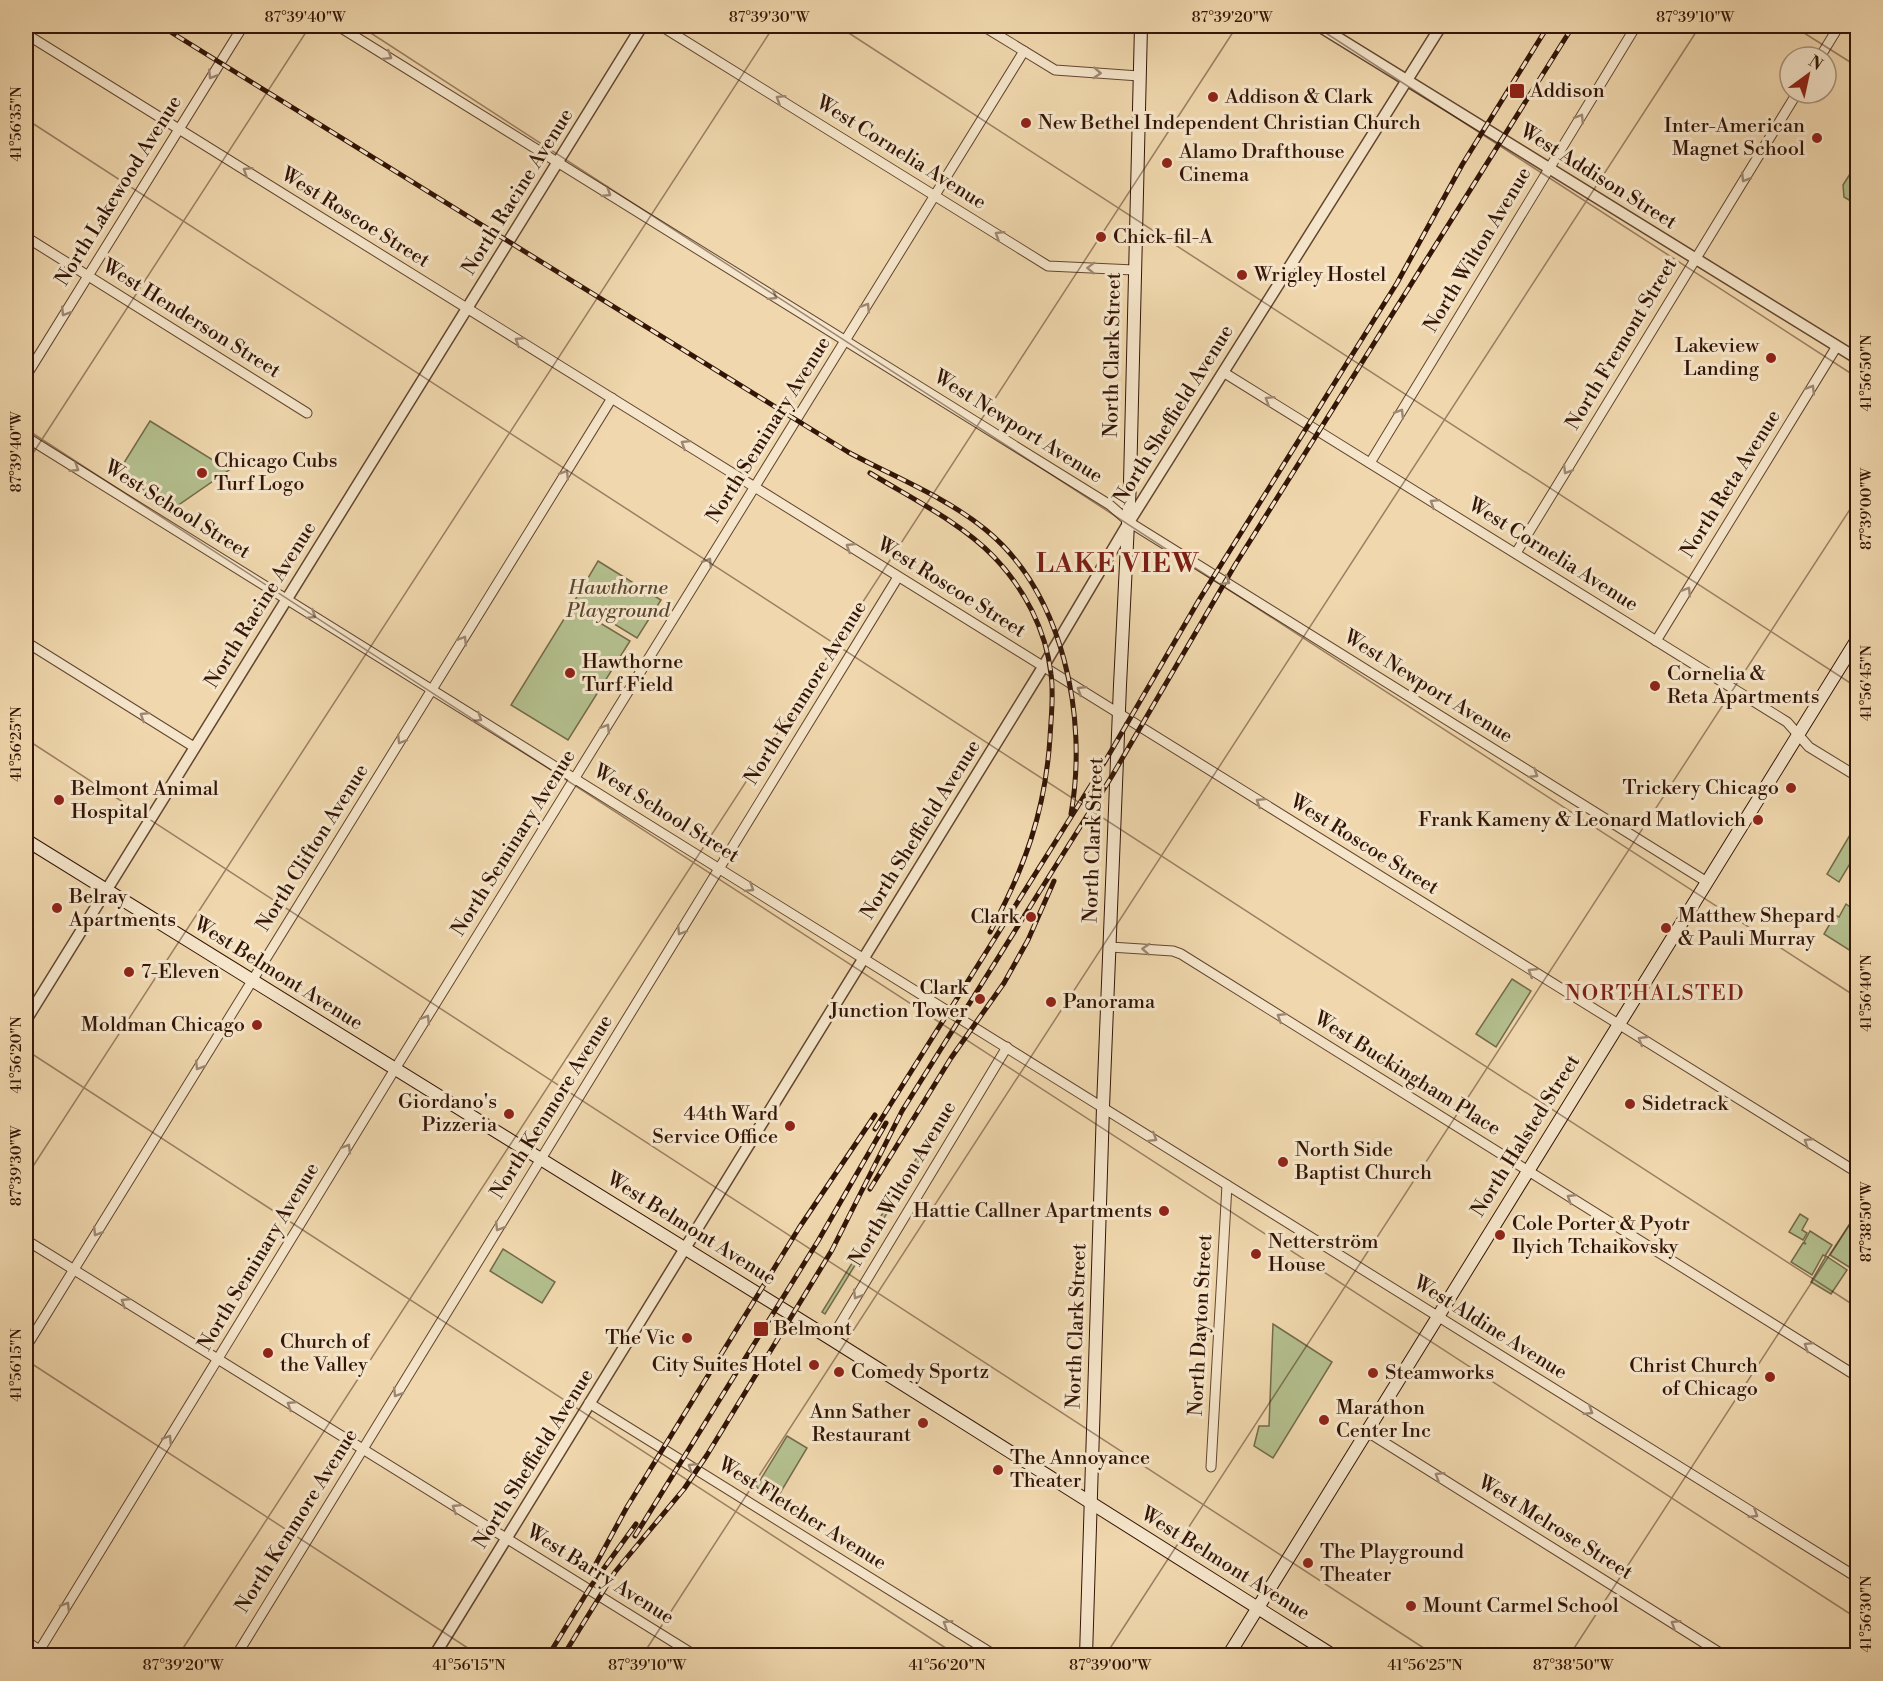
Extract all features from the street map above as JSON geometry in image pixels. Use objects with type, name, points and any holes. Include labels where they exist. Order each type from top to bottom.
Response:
[{"type":"main road","name":"North Clark Street","points":[[1086,1656],[1103,1107],[1118,714],[1129,522],[1141,26]]},
{"type":"main road","name":"North Halsted Street","points":[[1228,1656],[1857,638]]},
{"type":"main road","name":"West Belmont Avenue","points":[[26,840],[831,1339],[1334,1656]]},
{"type":"street","name":"North Lakewood Avenue","points":[[26,376],[243,26]]},
{"type":"street","name":"West Newport Avenue","points":[[338,26],[1110,505],[1129,522],[1707,882]]},
{"type":"street","name":"North Racine Avenue","points":[[26,1020],[642,26]]},
{"type":"street","name":"West Cornelia Avenue","points":[[661,26],[1048,266],[1134,270]]},
{"type":"street","points":[[983,26],[1055,70],[1139,76]]},
{"type":"street","name":"West Addison Street","points":[[1319,26],[1857,359]]},
{"type":"street","name":"North Sheffield Avenue","points":[[434,1656],[1043,666],[1129,522],[1441,26]]},
{"type":"street","name":"North Wilton Avenue","points":[[1370,463],[1636,26]]},
{"type":"street","points":[[1827,45],[1839,26]]},
{"type":"street","name":"West Roscoe Street","points":[[26,34],[1857,1173]]},
{"type":"street","name":"North Seminary Avenue","points":[[37,1653],[1024,51]]},
{"type":"street","name":"North Fremont Street","points":[[1516,554],[1790,105]]},
{"type":"street","name":"West Henderson Street","points":[[26,237],[306,413]]},
{"type":"street","name":"North Reta Avenue","points":[[1656,641],[1837,346]]},
{"type":"street","name":"West Cornelia Avenue","points":[[1223,372],[1787,722],[1809,747],[1857,777]]},
{"type":"street","name":"North Clifton Avenue","points":[[26,1347],[612,398]]},
{"type":"street","name":"West School Street","points":[[26,437],[1103,1107]]},
{"type":"street","name":"North Kenmore Avenue","points":[[236,1656],[898,577]]},
{"type":"street","points":[[26,642],[194,747]]},
{"type":"street","name":"West Buckingham Place","points":[[1110,947],[1173,951],[1181,954],[1857,1377]]},
{"type":"street","name":"North Wilton Avenue","points":[[831,1339],[1007,1047]]},
{"type":"street","name":"West Aldine Avenue","points":[[1103,1107],[1857,1578]]},
{"type":"street","name":"North Dayton Street","points":[[1210,1467],[1227,1185]]},
{"type":"street","name":"West Barry Avenue","points":[[26,1240],[696,1656]]},
{"type":"street","name":"West Fletcher Avenue","points":[[589,1403],[996,1656]]},
{"type":"street","name":"West Melrose Street","points":[[1366,1431],[1725,1656]]},
{"type":"street","points":[[26,1641],[37,1653],[48,1656]]},
{"type":"green space","points":[[1858,172],[1857,205],[1844,197],[1843,185],[1850,174]]},
{"type":"green space","points":[[150,421],[229,470],[174,508],[117,474]]},
{"type":"green space","name":"Hawthorne Playground","points":[[598,561],[661,600],[637,638],[575,600]]},
{"type":"green space","name":"Hawthorne Turf Field","points":[[572,606],[630,641],[568,740],[511,705]]},
{"type":"green space","points":[[1857,823],[1857,852],[1839,882],[1827,874]]},
{"type":"green space","points":[[1846,904],[1857,912],[1857,955],[1824,934],[1835,915],[1839,917]]},
{"type":"green space","points":[[1512,979],[1531,991],[1496,1047],[1476,1034]]},
{"type":"green space","points":[[929,1138],[932,1140],[825,1314],[822,1312]]},
{"type":"green space","points":[[1857,1213],[1857,1254],[1849,1267],[1830,1255]]},
{"type":"green space","points":[[1800,1214],[1808,1219],[1802,1230],[1807,1233],[1803,1240],[1789,1232]]},
{"type":"green space","points":[[1810,1231],[1832,1245],[1825,1256],[1823,1255],[1812,1275],[1791,1262],[1803,1243],[1806,1244],[1804,1242]]},
{"type":"green space","points":[[503,1249],[555,1282],[542,1303],[490,1271]]},
{"type":"green space","points":[[1826,1256],[1847,1270],[1831,1294],[1811,1282]]},
{"type":"green space","points":[[1273,1324],[1332,1362],[1273,1458],[1254,1446],[1259,1426],[1269,1426]]},
{"type":"green space","points":[[787,1436],[807,1448],[776,1500],[756,1487]]},
{"type":"railway","points":[[161,26],[848,452],[937,497],[986,530],[1013,557],[1035,588],[1052,623],[1064,660],[1072,699],[1076,738],[1071,814]]},
{"type":"railway","points":[[875,1129],[1093,782],[1199,600],[1397,283],[1462,165],[1548,26]]},
{"type":"railway","points":[[563,1656],[615,1572],[684,1489],[707,1455],[832,1250],[902,1111],[1112,776],[1235,565],[1573,26]]},
{"type":"railway","points":[[870,473],[951,522],[994,557],[1024,596],[1044,642],[1051,674],[1052,698],[1050,738],[1043,790],[1038,815],[1023,862],[990,932]]},
{"type":"railway","points":[[870,1189],[951,1058],[1004,983],[1028,940],[1054,881]]},
{"type":"railway","points":[[592,1571],[627,1507],[799,1228],[875,1115]]},
{"type":"railway","points":[[635,1536],[818,1241],[886,1123]]},
{"type":"railway","points":[[548,1656],[591,1586],[636,1524]]},
{"type":"place","name":"Addison","points":[[1517,91]]},
{"type":"place","name":"Addison & Clark","points":[[1213,97]]},
{"type":"place","name":"New Bethel Independent Christian Church","points":[[1026,123]]},
{"type":"place","name":"Inter-American Magnet School","points":[[1817,138]]},
{"type":"place","name":"Alamo Drafthouse Cinema","points":[[1167,163]]},
{"type":"place","name":"Chick-fil-A","points":[[1101,237]]},
{"type":"place","name":"Wrigley Hostel","points":[[1242,275]]},
{"type":"place","name":"Lakeview Landing","points":[[1771,358]]},
{"type":"place","name":"Chicago Cubs Turf Logo","points":[[202,473]]},
{"type":"place","name":"Hawthorne Turf Field","points":[[570,673]]},
{"type":"place","name":"Cornelia & Reta Apartments","points":[[1655,686]]},
{"type":"place","name":"Trickery Chicago","points":[[1791,788]]},
{"type":"place","name":"Belmont Animal Hospital","points":[[59,800]]},
{"type":"place","name":"Frank Kameny & Leonard Matlovich","points":[[1758,820]]},
{"type":"place","name":"Belray Apartments","points":[[57,908]]},
{"type":"place","name":"Clark","points":[[1031,917]]},
{"type":"place","name":"Matthew Shepard & Pauli Murray","points":[[1666,928]]},
{"type":"place","name":"7-Eleven","points":[[129,972]]},
{"type":"place","name":"Clark Junction Tower","points":[[980,999]]},
{"type":"place","name":"Panorama","points":[[1051,1002]]},
{"type":"place","name":"Moldman Chicago","points":[[257,1025]]},
{"type":"place","name":"Sidetrack","points":[[1630,1104]]},
{"type":"place","name":"Giordano's Pizzeria","points":[[509,1114]]},
{"type":"place","name":"44th Ward Service Office","points":[[790,1126]]},
{"type":"place","name":"North Side Baptist Church","points":[[1283,1162]]},
{"type":"place","name":"Hattie Callner Apartments","points":[[1164,1211]]},
{"type":"place","name":"Cole Porter & Pyotr Ilyich Tchaikovsky","points":[[1500,1235]]},
{"type":"place","name":"Netterström House","points":[[1256,1254]]},
{"type":"place","name":"Belmont","points":[[761,1329]]},
{"type":"place","name":"The Vic","points":[[687,1338]]},
{"type":"place","name":"Church of the Valley","points":[[268,1353]]},
{"type":"place","name":"City Suites Hotel","points":[[814,1365]]},
{"type":"place","name":"Comedy Sportz","points":[[839,1372]]},
{"type":"place","name":"Steamworks","points":[[1373,1373]]},
{"type":"place","name":"Christ Church of Chicago","points":[[1770,1377]]},
{"type":"place","name":"Marathon Center Inc","points":[[1324,1420]]},
{"type":"place","name":"Ann Sather Restaurant","points":[[923,1423]]},
{"type":"place","name":"The Annoyance Theater","points":[[998,1470]]},
{"type":"place","name":"The Playground Theater","points":[[1308,1563]]},
{"type":"place","name":"Mount Carmel School","points":[[1411,1606]]},
{"type":"district","name":"LAKE VIEW","points":[[1118,564]]},
{"type":"district","name":"NORTHALSTED","points":[[1655,994]]}]
